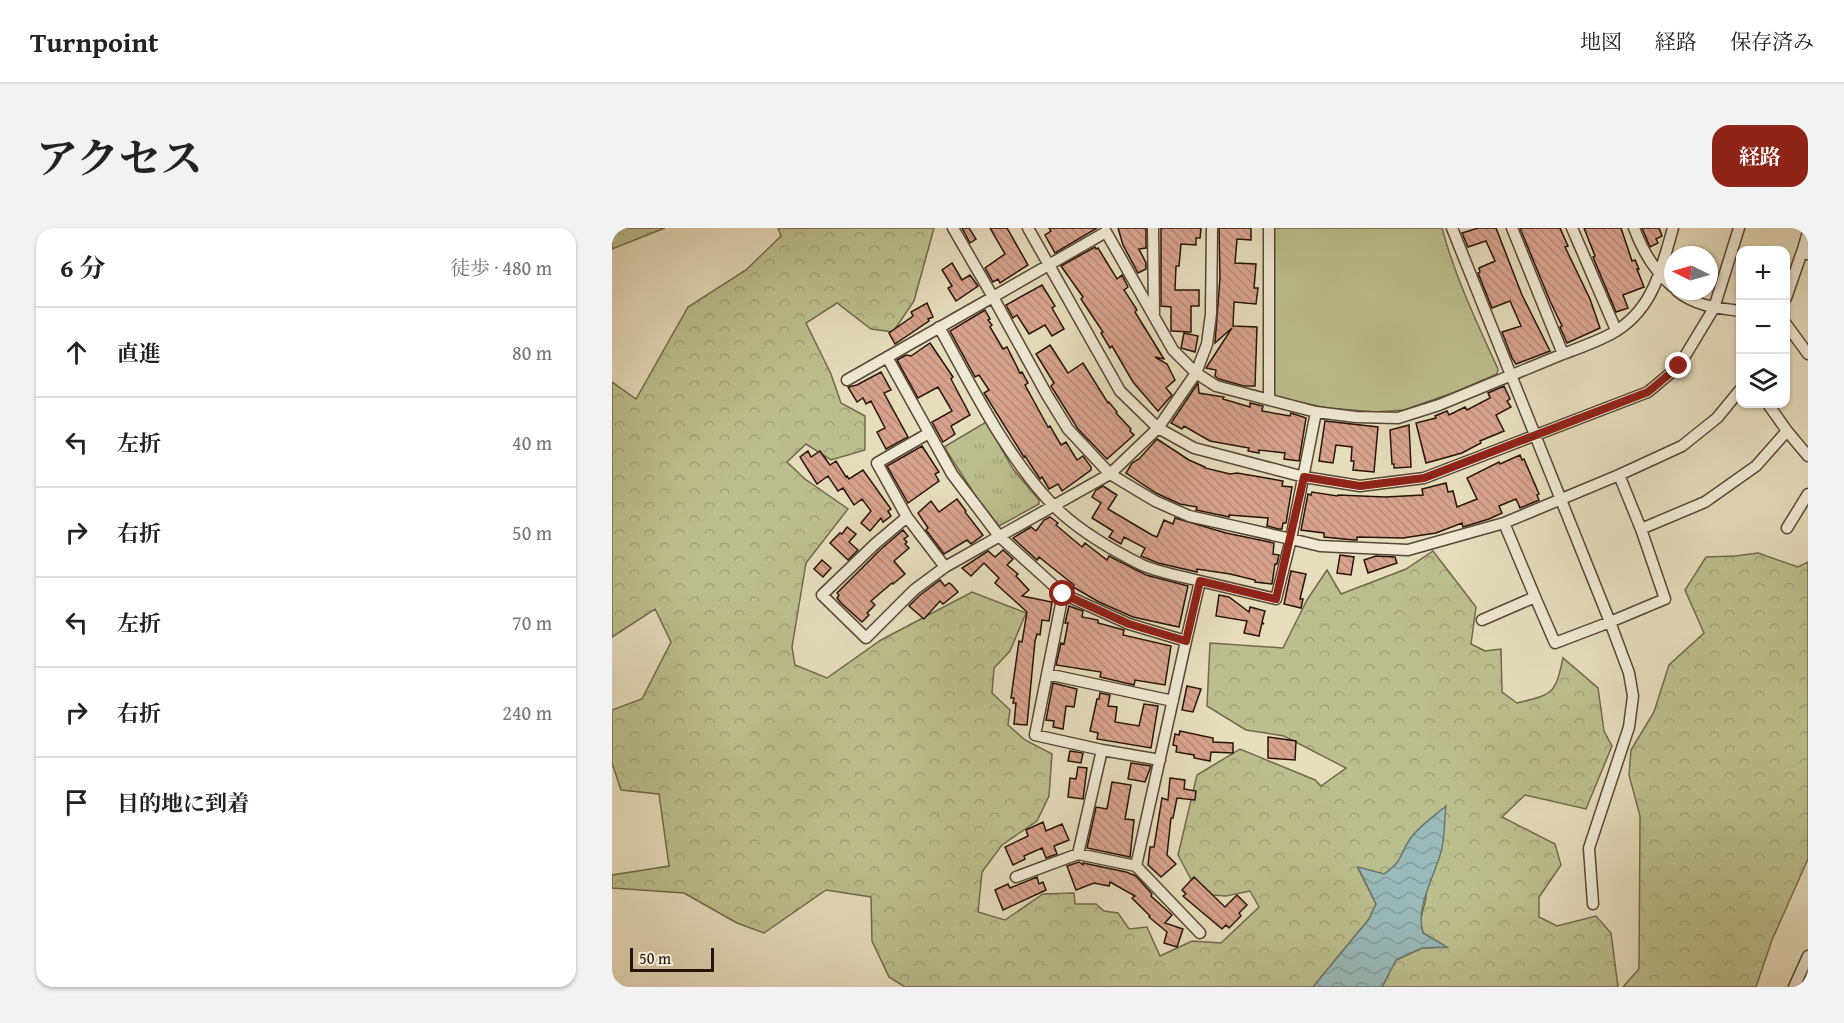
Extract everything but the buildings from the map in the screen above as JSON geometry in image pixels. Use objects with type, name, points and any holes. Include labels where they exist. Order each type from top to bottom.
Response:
[{"type":"street","points":[[953,228],[1068,429],[1110,474],[1155,501],[1190,516],[1320,546],[1408,550],[1504,523],[1618,476],[1682,446],[1718,418],[1736,395]]},
{"type":"street","points":[[1028,228],[1120,391],[1158,428],[1194,448],[1304,477],[1360,486],[1424,478],[1648,392],[1679,366],[1714,308],[1739,228]]},
{"type":"street","points":[[1153,228],[1154,317]]},
{"type":"street","points":[[907,517],[822,595],[866,638],[914,590],[945,567],[1110,474],[1158,428],[1196,373],[1207,344],[1211,314],[1212,228]]},
{"type":"street","points":[[1269,228],[1269,400]]},
{"type":"street","points":[[1452,228],[1562,499],[1629,673],[1633,696],[1629,727],[1589,848],[1593,904]]},
{"type":"street","points":[[1512,228],[1563,354]]},
{"type":"street","points":[[1572,228],[1616,330]]},
{"type":"street","points":[[1634,228],[1664,279]]},
{"type":"street","points":[[848,380],[1105,230],[1173,350],[1196,373],[1216,386],[1316,412],[1356,417],[1398,418],[1439,405],[1511,376],[1616,330],[1633,318],[1651,296],[1660,276],[1673,228]]},
{"type":"street","points":[[1790,286],[1805,252],[1808,232]]},
{"type":"street","points":[[1692,300],[1714,308],[1736,311]]},
{"type":"street","points":[[939,327],[1000,436],[1028,476],[1053,506],[1093,538],[1145,566],[1276,599],[1291,539],[1316,412]]},
{"type":"street","points":[[1790,331],[1808,354]]},
{"type":"street","points":[[887,357],[952,474],[999,536],[1063,594],[1129,624],[1186,641]]},
{"type":"street","points":[[1771,408],[1808,456]]},
{"type":"street","points":[[1641,529],[1705,502],[1756,466],[1787,431]]},
{"type":"street","points":[[929,434],[877,463],[907,517],[945,567]]},
{"type":"street","points":[[1504,523],[1555,644],[1610,622],[1665,599],[1641,529],[1618,476]]},
{"type":"street","points":[[1787,528],[1808,494]]},
{"type":"street","points":[[1136,866],[1200,581]]},
{"type":"street","points":[[1063,594],[1035,735],[1160,760]]},
{"type":"street","points":[[1482,620],[1535,597]]},
{"type":"street","points":[[1047,674],[1173,701]]},
{"type":"street","points":[[1078,854],[1102,750]]},
{"type":"street","points":[[1016,877],[1078,854],[1136,866],[1200,933]]},
{"type":"street","points":[[1794,987],[1808,956]]},
{"type":"green space","points":[[612,228],[665,228],[612,249]]},
{"type":"green space","points":[[778,228],[934,228],[914,301],[893,332],[871,329],[837,303],[806,323],[831,374],[841,403],[865,416],[865,450],[831,460],[806,444],[787,462],[805,479],[848,509],[806,563],[792,647],[795,665],[827,678],[881,640],[972,592],[1026,613],[1010,651],[994,668],[992,693],[1010,710],[1008,725],[1025,740],[1052,754],[1049,796],[1037,821],[1002,845],[982,872],[978,912],[1005,920],[1043,894],[1074,893],[1075,904],[1096,904],[1104,911],[1118,913],[1129,929],[1147,927],[1160,956],[1192,941],[1221,943],[1259,907],[1250,891],[1226,896],[1199,894],[1178,855],[1197,775],[1240,749],[1315,780],[1321,786],[1346,768],[1284,736],[1246,730],[1207,706],[1210,643],[1283,648],[1307,600],[1327,570],[1341,594],[1406,569],[1433,551],[1476,607],[1471,644],[1485,651],[1501,649],[1502,692],[1517,703],[1545,695],[1554,686],[1563,658],[1598,688],[1604,731],[1612,746],[1586,809],[1525,795],[1502,817],[1555,844],[1561,865],[1539,897],[1539,917],[1557,926],[1596,916],[1611,933],[1618,987],[1382,987],[1396,960],[1422,948],[1446,947],[1423,933],[1420,922],[1426,898],[1422,826],[1410,839],[1397,865],[1384,874],[1358,868],[1376,904],[1369,919],[1313,987],[905,987],[889,977],[872,941],[871,897],[826,890],[764,933],[737,923],[684,893],[612,888],[612,875],[669,866],[659,794],[621,790],[612,763],[612,710],[642,699],[671,642],[655,609],[612,637],[612,382],[636,399],[688,307],[746,270],[781,236]]},
{"type":"green space","points":[[1273,228],[1442,228],[1460,282],[1498,369],[1497,374],[1404,410],[1375,412],[1327,408],[1271,396]]},
{"type":"green space","points":[[986,422],[1013,469],[1039,500],[1039,504],[999,526],[977,498],[944,447]]},
{"type":"green space","points":[[1758,553],[1798,567],[1808,562],[1808,859],[1772,940],[1756,987],[1623,987],[1639,969],[1640,816],[1629,775],[1631,750],[1654,712],[1669,665],[1704,633],[1685,590],[1706,557]]},
{"type":"water","points":[[1446,806],[1442,847],[1426,892],[1421,923],[1423,933],[1447,947],[1422,948],[1396,960],[1382,987],[1313,987],[1369,919],[1376,904],[1358,867],[1384,874],[1390,870],[1410,839]]},
{"type":"route","points":[[1063,594],[1129,624],[1186,641],[1200,581],[1276,599],[1304,477],[1360,486],[1424,478],[1648,392],[1679,366]]}]
